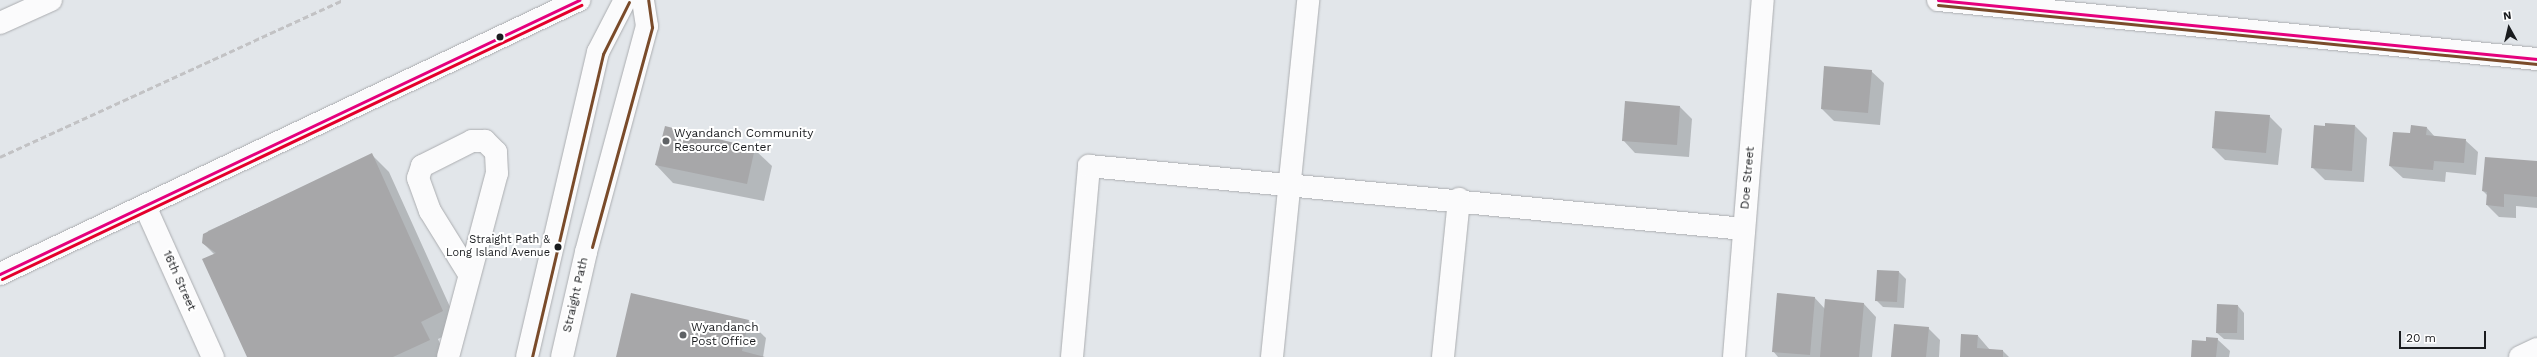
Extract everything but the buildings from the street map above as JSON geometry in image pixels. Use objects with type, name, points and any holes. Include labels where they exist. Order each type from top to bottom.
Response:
[{"type":"street","points":[[0,274],[579,0]]},
{"type":"street","points":[[527,357],[598,52],[625,0]]},
{"type":"street","name":"Straight Path","points":[[562,357],[586,252],[647,26],[643,0]]},
{"type":"street","points":[[1272,357],[1308,0]]},
{"type":"street","name":"Doe Street","points":[[1734,357],[1763,0]]},
{"type":"street","points":[[1938,0],[2537,59]]},
{"type":"street","points":[[0,23],[48,1]]},
{"type":"street","points":[[448,357],[497,173],[496,152],[485,141],[472,141],[422,166],[418,178],[430,211],[469,274]]},
{"type":"street","points":[[1072,357],[1088,166],[1290,188],[1459,199],[1744,229]]},
{"type":"street","points":[[1443,357],[1459,199]]},
{"type":"street","name":"16th Street","points":[[145,206],[213,357]]},
{"type":"street","points":[[2520,357],[2537,349]]},
{"type":"railway","points":[[0,157],[343,0]]},
{"type":"transit line","points":[[0,274],[579,0]]},
{"type":"transit line","points":[[592,247],[652,27],[648,0]]},
{"type":"transit line","points":[[1938,0],[2537,59]]},
{"type":"transit line","points":[[532,357],[603,54],[629,2]]},
{"type":"transit line","points":[[2,279],[581,5]]},
{"type":"transit line","points":[[1938,5],[2537,64]]},
{"type":"place","name":"Wyandanch Community Resource Center","points":[[666,141]]},
{"type":"place","name":"Straight Path & Long Island Avenue","points":[[558,247]]},
{"type":"place","name":"Wyandanch Post Office","points":[[683,335]]}]
